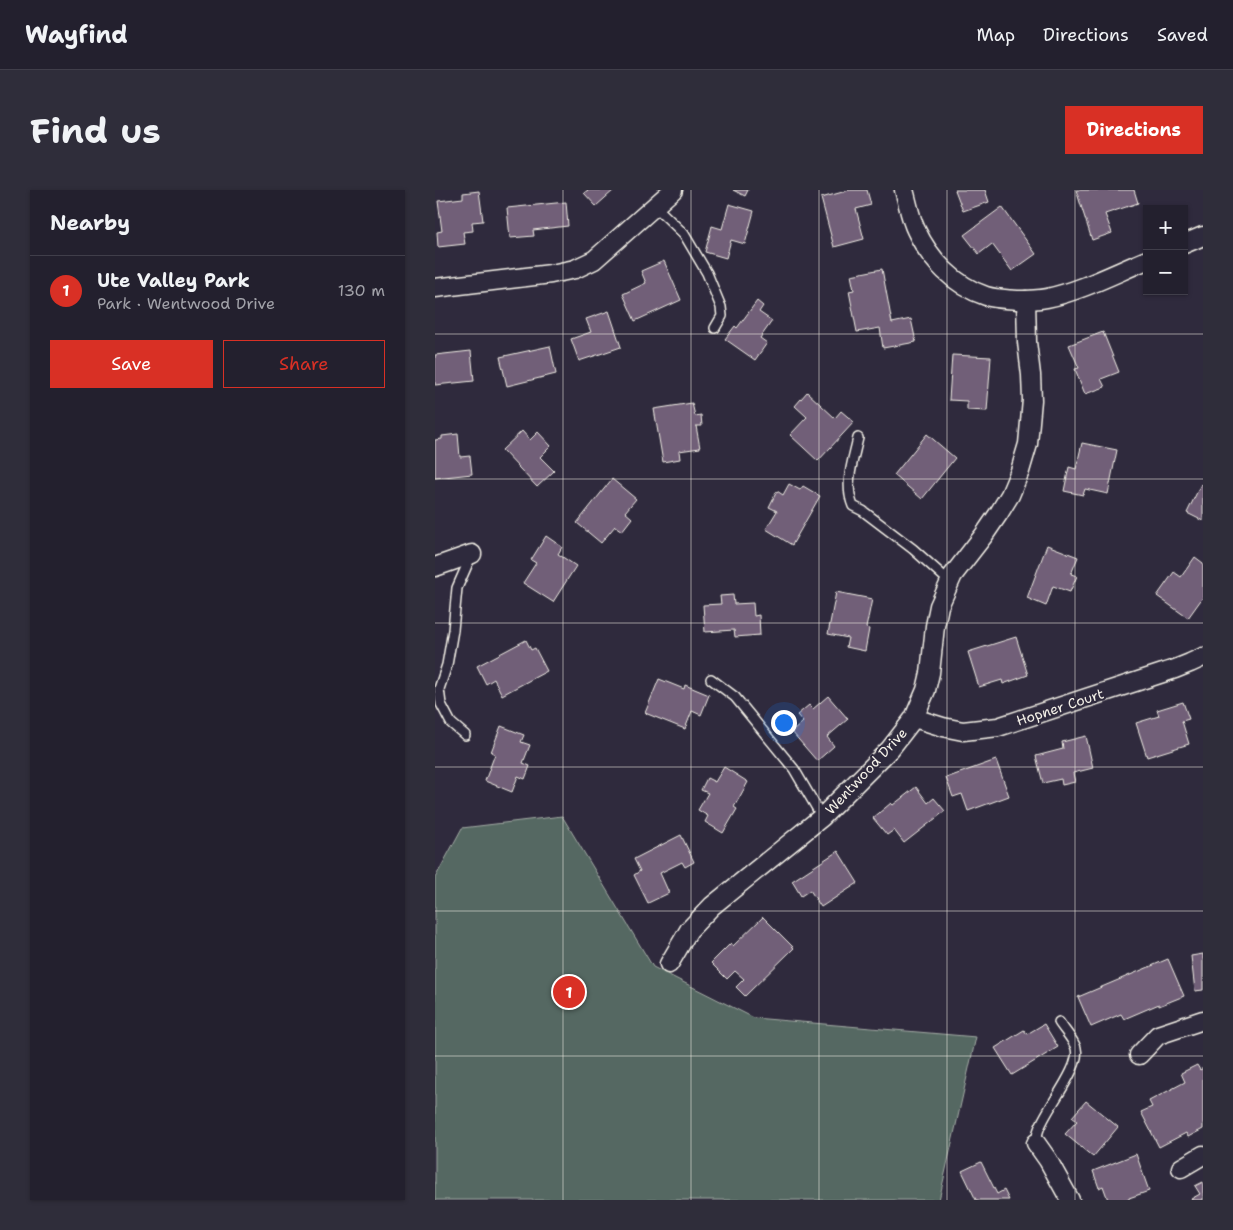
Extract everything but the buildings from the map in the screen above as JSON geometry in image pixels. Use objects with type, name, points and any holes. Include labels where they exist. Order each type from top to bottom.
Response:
[{"type":"street","points":[[435,288],[551,274],[575,269],[594,260],[673,190]]},
{"type":"street","points":[[904,190],[915,229],[941,268],[956,282],[987,297],[1026,300],[1046,298],[1066,293],[1143,262]]},
{"type":"street","points":[[1188,242],[1203,236]]},
{"type":"street","name":"Wentwood Drive","points":[[669,964],[689,930],[706,912],[822,818],[890,749],[914,718],[926,690],[930,673],[939,606],[953,575],[984,535],[1010,495],[1028,444],[1032,400],[1027,342],[1026,300]]},
{"type":"street","points":[[435,567],[472,554]]},
{"type":"street","name":"Hopner Court","points":[[914,718],[943,728],[963,730],[998,727],[1175,669],[1203,656]]},
{"type":"street","points":[[1139,1055],[1157,1035],[1203,1020]]},
{"type":"street","points":[[1037,1143],[1070,1200]]},
{"type":"street","points":[[1181,1168],[1203,1155]]},
{"type":"lane","points":[[655,206],[685,234],[707,273],[721,307],[722,316],[715,328]]},
{"type":"lane","points":[[858,438],[848,484],[849,497],[853,506],[863,511],[913,549],[949,582]]},
{"type":"lane","points":[[465,735],[451,723],[441,704],[439,689],[447,665],[457,588],[472,554]]},
{"type":"lane","points":[[711,679],[735,697],[794,769],[822,818]]},
{"type":"lane","points":[[1037,1143],[1038,1131],[1075,1064],[1077,1055],[1075,1047],[1059,1022]]},
{"type":"green space","points":[[562,816],[653,967],[754,1018],[976,1037],[939,1200],[435,1200],[435,878],[462,828]]},
{"type":"place","name":"Ute Valley Park","points":[[569,992]]}]
